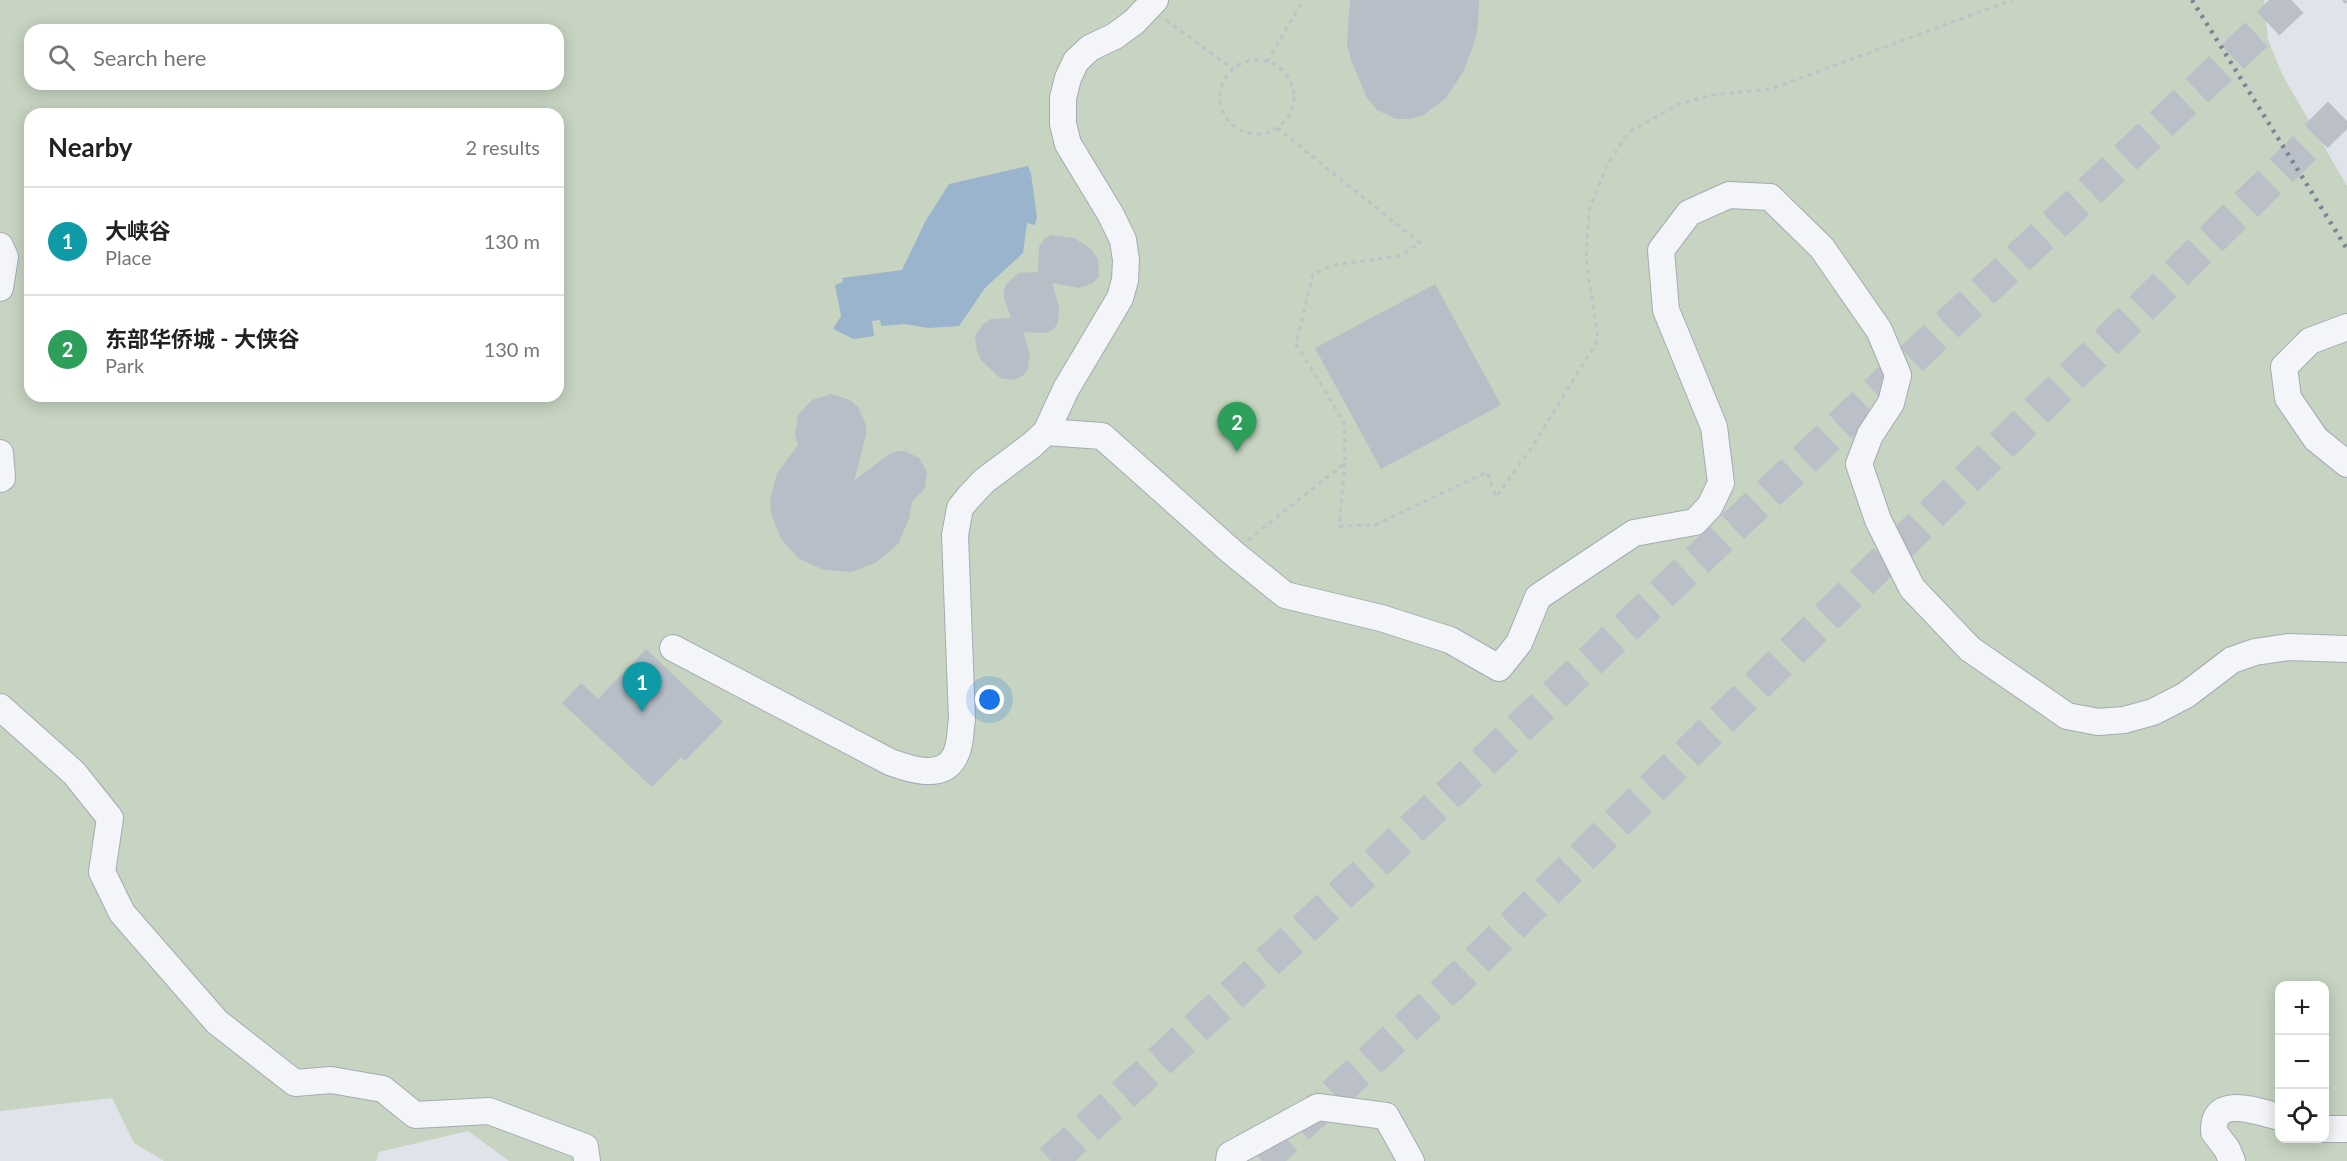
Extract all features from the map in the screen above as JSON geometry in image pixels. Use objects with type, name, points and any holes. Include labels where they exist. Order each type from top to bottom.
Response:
[{"type":"street","points":[[673,648],[890,762],[921,771],[938,770],[949,765],[955,757],[962,719],[955,535],[960,508],[984,481],[1032,446],[1046,432],[1066,389],[1120,298],[1125,280],[1126,260],[1123,240],[1111,215],[1068,144],[1063,124],[1063,98],[1068,78],[1076,61],[1090,48],[1115,36],[1134,22],[1152,4]]},
{"type":"street","points":[[1046,432],[1102,436],[1232,552],[1285,595],[1381,618],[1450,640],[1499,668],[1519,643],[1538,597],[1634,533],[1695,522],[1710,506],[1721,483],[1714,427],[1666,310],[1661,250],[1689,213],[1729,195],[1770,198],[1822,248],[1879,330],[1898,375],[1891,403],[1870,435],[1859,464],[1878,520],[1912,588],[1970,649],[2067,716],[2098,722],[2124,720],[2153,712],[2186,695],[2232,660],[2255,652],[2288,647],[2347,649]]},
{"type":"street","points":[[0,246],[6,257],[0,288]]},
{"type":"street","points":[[2347,327],[2310,341],[2284,367],[2288,398],[2316,439],[2347,464]]},
{"type":"street","points":[[0,453],[2,478],[0,479]]},
{"type":"street","points":[[0,707],[74,773],[110,818],[102,872],[122,914],[218,1022],[295,1083],[331,1080],[383,1089],[416,1115],[489,1111],[585,1147],[587,1161]]},
{"type":"street","points":[[1229,1161],[1230,1155],[1318,1107],[1386,1116],[1411,1161]]},
{"type":"street","points":[[2232,1161],[2227,1149],[2214,1132],[2216,1117],[2222,1111],[2237,1108],[2275,1116]]},
{"type":"street","points":[[2329,1129],[2347,1129]]},
{"type":"path","points":[[1267,62],[1303,0]]},
{"type":"path","points":[[1277,128],[1420,243],[1399,256],[1333,265],[1313,274],[1296,344],[1344,422],[1345,463],[1339,526],[1375,525],[1487,472],[1497,497],[1532,447],[1598,340],[1586,259],[1589,211],[1606,167],[1629,132],[1677,105],[1711,95],[1771,89],[2012,0]]},
{"type":"path","points":[[2343,0],[2347,3]]},
{"type":"path","points":[[1152,4],[1233,69]]},
{"type":"path","points":[[1255,60],[1267,62],[1279,67],[1287,76],[1294,98],[1292,110],[1277,128],[1266,133],[1254,134],[1232,124],[1224,114],[1221,90],[1225,79],[1233,69],[1255,60]]},
{"type":"path","points":[[1232,552],[1345,463]]},
{"type":"green space","points":[[0,0],[2264,0],[2268,39],[2282,74],[2347,186],[2347,1161],[509,1161],[468,1131],[379,1152],[376,1161],[164,1161],[134,1143],[112,1098],[0,1111]]},
{"type":"water","points":[[1028,166],[1037,218],[1035,225],[1027,223],[1023,253],[985,288],[959,326],[928,328],[905,324],[881,326],[880,320],[872,321],[874,336],[854,339],[833,329],[841,316],[835,285],[843,282],[842,278],[902,270],[925,222],[949,184]]},
{"type":"building","points":[[1350,0],[1479,0],[1475,41],[1463,72],[1446,98],[1422,116],[1408,119],[1396,119],[1377,110],[1367,98],[1351,60],[1347,44]]},
{"type":"building","points":[[1051,235],[1074,238],[1090,248],[1098,259],[1099,276],[1093,283],[1079,288],[1052,283],[1059,307],[1058,322],[1054,329],[1045,333],[1023,332],[1030,354],[1028,369],[1023,376],[1014,380],[1000,378],[981,360],[975,336],[983,324],[991,319],[1011,318],[1004,298],[1007,283],[1019,273],[1038,272],[1039,247],[1044,239]]},
{"type":"building","points":[[1435,284],[1501,405],[1381,469],[1315,348]]},
{"type":"building","points":[[831,394],[850,400],[858,407],[866,425],[866,435],[854,481],[889,454],[897,451],[905,451],[919,458],[927,472],[925,488],[912,502],[909,519],[898,544],[877,562],[852,572],[824,570],[799,559],[781,539],[771,513],[770,500],[777,473],[798,445],[795,435],[798,415],[812,400]]},
{"type":"building","points":[[646,649],[723,722],[685,761],[681,757],[652,787],[562,703],[581,683],[598,699]]},
{"type":"tunnel","points":[[1051,1161],[1380,859],[2293,0]]},
{"type":"tunnel","points":[[1262,1161],[1452,985],[2347,106]]},
{"type":"railway","points":[[2192,0],[2347,249]]},
{"type":"place","name":"东部华侨城 - 大侠谷","points":[[1237,452]]},
{"type":"place","name":"大峡谷","points":[[642,712]]}]
